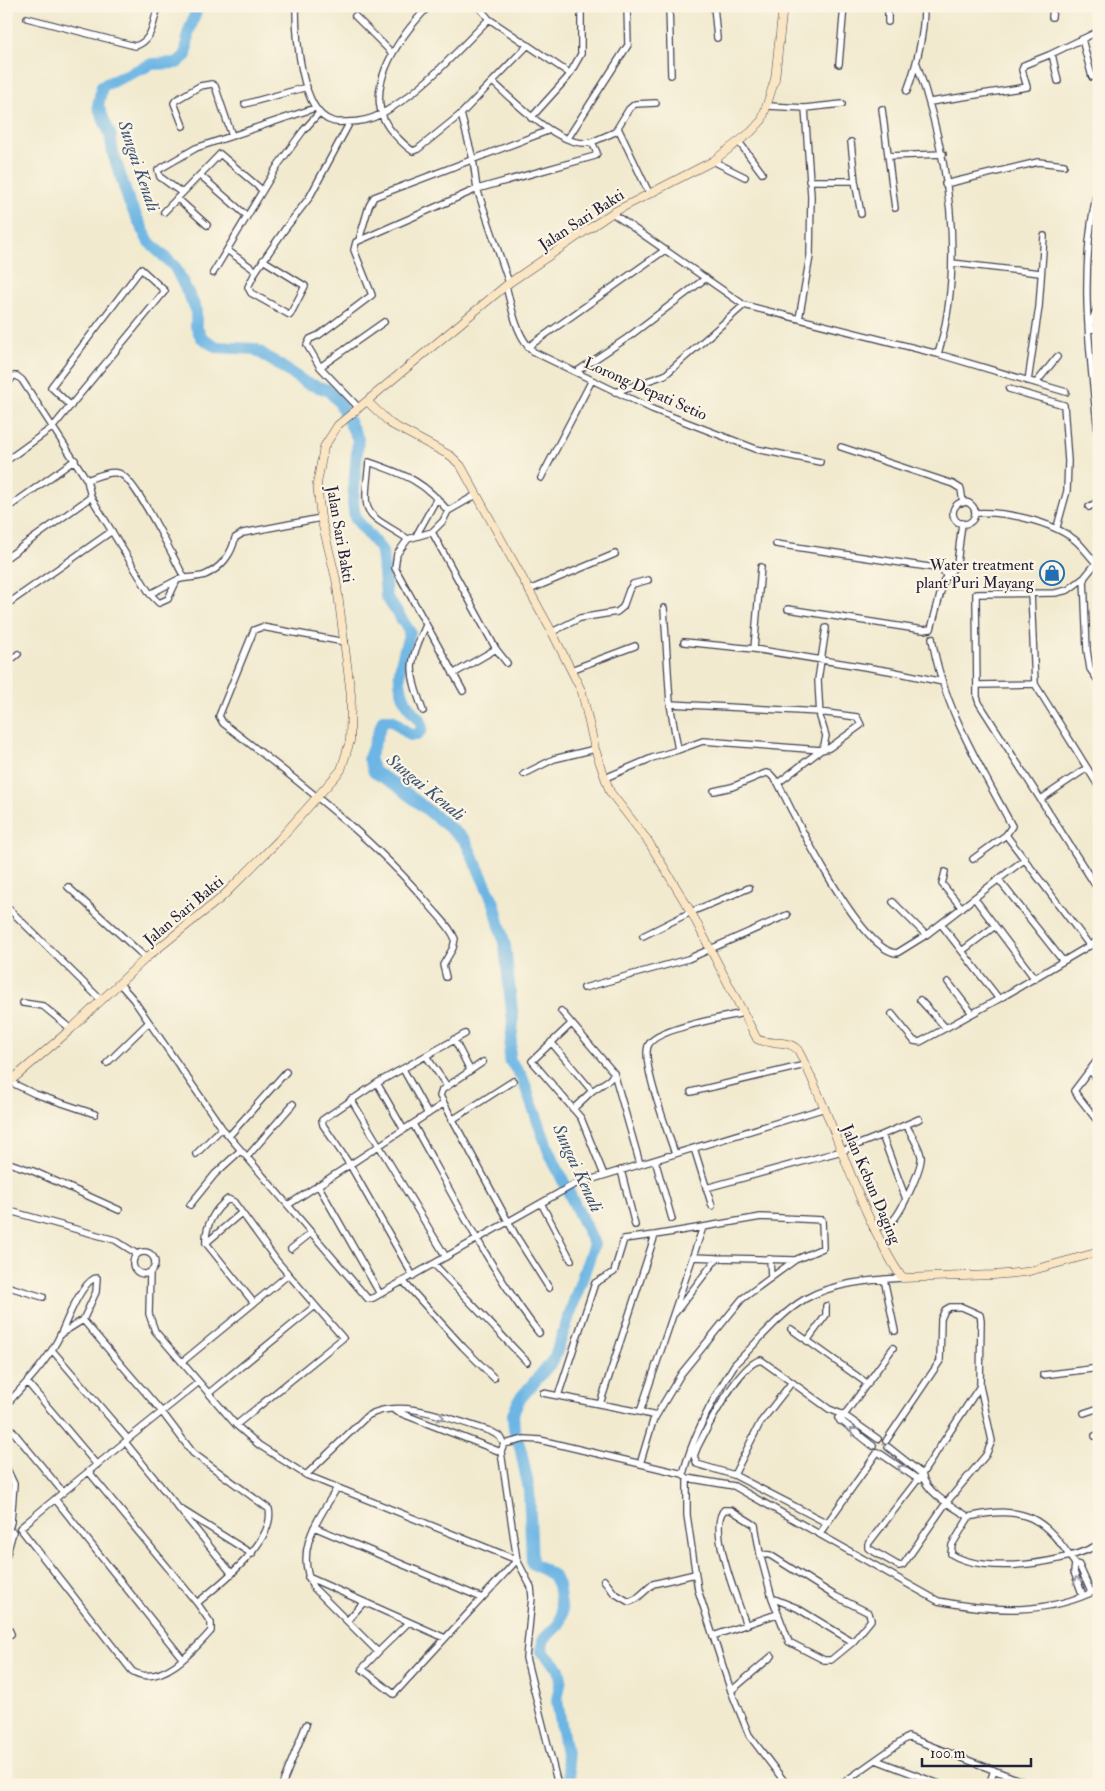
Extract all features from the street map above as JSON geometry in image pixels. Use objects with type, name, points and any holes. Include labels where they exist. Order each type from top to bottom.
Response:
[{"type":"main road","name":"Jalan Sari Bakti","points":[[8,1084],[71,1029],[146,958],[221,898],[278,842],[342,770],[350,742],[351,695],[336,579],[321,518],[317,484],[324,446],[338,426],[507,285],[612,213],[712,161],[739,142],[762,120],[768,106],[777,68],[783,6]]},
{"type":"main road","points":[[368,402],[391,424],[451,456],[461,466],[552,632],[582,692],[588,712],[594,749],[610,792],[648,841],[691,912],[743,1013]]},
{"type":"main road","name":"Jalan Kebun Daging","points":[[743,1013],[757,1039],[794,1046],[826,1108],[873,1228],[883,1249],[902,1278]]},
{"type":"main road","points":[[902,1278],[1026,1272],[1099,1252]]},
{"type":"street","points":[[27,18],[135,46],[146,41],[149,36],[158,6]]},
{"type":"street","points":[[296,6],[302,71],[307,87],[315,108],[319,113],[332,121],[362,121],[380,115],[418,88],[490,19]]},
{"type":"street","points":[[429,6],[412,25],[392,53],[382,82],[380,115],[390,131],[413,151],[461,114],[528,45]]},
{"type":"street","points":[[478,6],[490,19],[566,69],[569,74]]},
{"type":"street","points":[[531,118],[569,74],[582,49],[581,6]]},
{"type":"street","points":[[568,138],[628,45],[628,6]]},
{"type":"street","points":[[669,6],[671,75]]},
{"type":"street","points":[[714,6],[717,38]]},
{"type":"street","points":[[839,64],[844,6]]},
{"type":"street","points":[[888,6],[888,22]]},
{"type":"street","points":[[907,92],[917,64],[924,23],[924,6]]},
{"type":"street","points":[[1052,6],[1052,17]]},
{"type":"street","points":[[355,16],[392,53]]},
{"type":"street","points":[[930,102],[1027,86],[1022,67],[1099,30]]},
{"type":"street","points":[[1082,39],[1092,77]]},
{"type":"street","points":[[1052,54],[1058,81]]},
{"type":"street","points":[[917,64],[930,102],[943,154],[945,184],[949,200],[952,263],[947,321],[938,354]]},
{"type":"street","points":[[493,82],[531,118],[550,130],[580,144],[592,142],[615,132],[629,109],[635,104],[656,103]]},
{"type":"street","points":[[183,126],[174,104],[176,100],[200,86],[212,84],[232,136]]},
{"type":"street","points":[[245,104],[307,87]]},
{"type":"street","points":[[768,106],[805,108],[842,104]]},
{"type":"street","points":[[206,225],[160,177],[158,170],[196,148],[315,108]]},
{"type":"street","points":[[800,319],[810,256],[809,181],[805,108]]},
{"type":"street","points":[[882,109],[895,208]]},
{"type":"street","points":[[213,273],[262,190],[302,131],[319,113]]},
{"type":"street","points":[[461,114],[473,159],[477,189],[507,285],[518,328],[528,347],[664,250]]},
{"type":"street","points":[[263,260],[305,286],[305,290],[290,315],[249,290],[248,287],[263,260],[309,198],[350,122]]},
{"type":"street","points":[[618,128],[649,193]]},
{"type":"street","points":[[356,411],[320,367],[308,350],[307,345],[310,339],[319,335],[372,295],[354,246],[359,240],[368,206],[374,197],[550,130]]},
{"type":"street","points":[[359,240],[477,189],[595,156],[597,153],[592,142]]},
{"type":"street","points":[[739,142],[762,173]]},
{"type":"street","points":[[851,142],[855,181],[862,214]]},
{"type":"street","points":[[164,212],[220,154],[262,190]]},
{"type":"street","points":[[888,156],[943,154]]},
{"type":"street","points":[[712,161],[745,176]]},
{"type":"street","points":[[945,184],[1038,162],[1064,165]]},
{"type":"street","points":[[200,175],[247,216]]},
{"type":"street","points":[[809,181],[855,181]]},
{"type":"street","points":[[1099,184],[1092,210],[1086,306],[1099,442]]},
{"type":"street","points":[[1092,210],[1099,206]]},
{"type":"street","points":[[612,213],[744,305],[938,354],[1066,392]]},
{"type":"street","points":[[1028,381],[1039,307],[1044,236]]},
{"type":"street","points":[[227,250],[256,271]]},
{"type":"street","points":[[952,263],[1040,273]]},
{"type":"street","points":[[6,461],[54,427],[165,291],[141,269],[51,387],[71,406]]},
{"type":"street","points":[[576,372],[627,338],[706,278]]},
{"type":"street","points":[[1089,328],[1099,303]]},
{"type":"street","points":[[615,392],[665,375],[744,305]]},
{"type":"street","points":[[320,367],[384,322]]},
{"type":"street","points":[[1089,328],[1099,330]]},
{"type":"street","name":"Lorong Depati Setio","points":[[528,347],[534,352],[652,409],[756,449],[820,462]]},
{"type":"street","points":[[1036,383],[1057,357]]},
{"type":"street","points":[[1092,368],[1099,370]]},
{"type":"street","points":[[6,387],[13,376],[17,376],[22,380],[88,480],[91,497],[150,594],[159,603],[164,601],[177,580]]},
{"type":"street","points":[[541,478],[592,380]]},
{"type":"street","points":[[1009,389],[1064,405],[1068,461],[1066,491],[1057,527]]},
{"type":"street","points":[[841,446],[953,484],[961,489],[963,502]]},
{"type":"street","points":[[6,509],[75,460]]},
{"type":"street","points":[[408,538],[371,515],[365,507],[369,462],[411,477],[438,498],[448,511]]},
{"type":"street","points":[[88,480],[119,473],[128,479],[148,510],[184,577]]},
{"type":"street","points":[[463,691],[395,568],[397,554],[408,538],[432,532],[443,521],[448,511],[476,495]]},
{"type":"street","points":[[6,558],[91,497]]},
{"type":"street","points":[[416,536],[438,498]]},
{"type":"street","points":[[1089,507],[1099,501]]},
{"type":"street","points":[[963,502],[973,506],[975,514],[970,522],[962,523],[954,518],[953,512],[958,504],[963,502]]},
{"type":"street","points":[[975,514],[994,512],[1057,527],[1076,541],[1098,563],[1084,578],[1065,592],[976,594],[979,703],[1099,891]]},
{"type":"street","points":[[150,594],[184,577],[205,575],[228,558],[233,551],[235,538],[243,533],[321,518]]},
{"type":"street","points":[[788,609],[923,630],[931,629],[947,577],[957,564],[962,523]]},
{"type":"street","points":[[6,605],[112,532]]},
{"type":"street","points":[[432,532],[496,649],[507,663]]},
{"type":"street","points":[[776,544],[942,569],[947,577]]},
{"type":"street","points":[[529,590],[615,554]]},
{"type":"street","points":[[754,649],[761,567]]},
{"type":"street","points":[[1084,578],[1086,650],[1090,668],[1099,682]]},
{"type":"street","points":[[552,632],[580,618],[617,612],[623,607],[628,590],[633,584],[648,580]]},
{"type":"street","points":[[1031,593],[1035,684],[1099,786]]},
{"type":"street","points":[[664,608],[670,704],[678,750]]},
{"type":"street","points":[[423,711],[411,675],[414,654],[426,625]]},
{"type":"street","points":[[345,642],[262,627],[254,630],[220,712],[223,723],[318,797],[411,883],[453,934],[455,945],[443,965],[446,977]]},
{"type":"street","points":[[778,783],[821,750],[826,736],[819,712],[818,680],[826,628]]},
{"type":"street","points":[[932,638],[937,671],[944,682],[957,720],[1012,826],[1006,835],[973,858]]},
{"type":"street","points":[[684,642],[754,649],[890,671],[944,682]]},
{"type":"street","points":[[571,670],[635,646]]},
{"type":"street","points":[[453,674],[496,649]]},
{"type":"street","points":[[6,664],[18,654]]},
{"type":"street","points":[[977,684],[1035,684]]},
{"type":"street","points":[[605,778],[652,758],[703,741],[821,750],[829,748],[859,729],[861,725],[857,717],[819,712],[670,704]]},
{"type":"street","points":[[524,774],[554,759],[594,749]]},
{"type":"street","points":[[1041,799],[1087,768]]},
{"type":"street","points":[[714,791],[770,774],[778,783],[816,857],[859,922],[889,951],[897,953],[941,924],[1025,859]]},
{"type":"street","points":[[1006,835],[1090,946]]},
{"type":"street","points":[[945,872],[942,884],[962,908]]},
{"type":"street","points":[[999,880],[1063,962]]},
{"type":"street","points":[[68,887],[146,958]]},
{"type":"street","points":[[642,936],[691,912],[749,888]]},
{"type":"street","points":[[975,899],[1034,979]]},
{"type":"street","points":[[893,902],[926,935]]},
{"type":"street","points":[[6,906],[101,1000]]},
{"type":"street","points":[[584,988],[688,959],[786,915]]},
{"type":"street","points":[[941,924],[1000,999]]},
{"type":"street","points":[[962,950],[995,926]]},
{"type":"street","points":[[892,1014],[917,1042],[1000,999],[1099,940]]},
{"type":"street","points":[[948,982],[972,1013]]},
{"type":"street","points":[[119,983],[133,999],[148,1023],[240,1151],[288,1205],[363,1297],[368,1299],[413,1276],[573,1185],[826,1108]]},
{"type":"street","points":[[920,1000],[944,1027]]},
{"type":"street","points":[[23,1003],[43,1006],[71,1029]]},
{"type":"street","points":[[561,1011],[614,1073],[640,1164]]},
{"type":"street","points":[[675,1154],[646,1061],[648,1044],[654,1038],[679,1028],[743,1013]]},
{"type":"street","points":[[106,1064],[148,1023]]},
{"type":"street","points":[[571,1024],[533,1058],[533,1064],[573,1109],[586,1127],[604,1175]]},
{"type":"street","points":[[413,1276],[350,1165],[323,1125],[322,1120],[377,1083],[465,1034]]},
{"type":"street","points":[[454,1039],[470,1070]]},
{"type":"street","points":[[550,1042],[592,1091]]},
{"type":"street","points":[[426,1056],[447,1086]]},
{"type":"street","points":[[1099,1058],[1074,1092],[1099,1123]]},
{"type":"street","points":[[483,1062],[447,1086],[440,1094],[443,1104],[508,1221],[549,1288]]},
{"type":"street","points":[[690,1092],[805,1065]]},
{"type":"street","points":[[403,1070],[428,1114]]},
{"type":"street","points":[[1090,1071],[1099,1080]]},
{"type":"street","points":[[229,1136],[286,1072]]},
{"type":"street","points":[[573,1109],[592,1091],[610,1079],[614,1073]]},
{"type":"street","points":[[452,1120],[513,1081]]},
{"type":"street","points":[[377,1083],[404,1130]]},
{"type":"street","points":[[8,1084],[95,1114]]},
{"type":"street","points":[[351,1099],[446,1257]]},
{"type":"street","points":[[246,1157],[294,1104]]},
{"type":"street","points":[[288,1205],[443,1104]]},
{"type":"street","points":[[706,1188],[842,1151],[919,1119]]},
{"type":"street","points":[[413,1124],[476,1240],[510,1295],[539,1333]]},
{"type":"street","points":[[873,1228],[892,1222],[906,1200],[922,1158],[906,1124]]},
{"type":"street","points":[[196,1154],[222,1128]]},
{"type":"street","points":[[882,1136],[906,1200]]},
{"type":"street","points":[[694,1148],[712,1206]]},
{"type":"street","points":[[190,1205],[215,1174],[240,1151]]},
{"type":"street","points":[[655,1160],[672,1219]]},
{"type":"street","points":[[6,1162],[33,1171],[119,1210]]},
{"type":"street","points":[[621,1170],[635,1225]]},
{"type":"street","points":[[318,1185],[380,1294]]},
{"type":"street","points":[[236,1425],[342,1338],[288,1275],[240,1214],[234,1202],[228,1199],[205,1231],[206,1243],[254,1303]]},
{"type":"street","points":[[541,1203],[571,1260]]},
{"type":"street","points":[[6,1210],[115,1240],[137,1254],[146,1252],[154,1256],[155,1265],[150,1272],[149,1314],[155,1331],[236,1425],[259,1445],[306,1475],[517,1560]]},
{"type":"street","points":[[206,1243],[240,1214]]},
{"type":"street","points":[[558,1396],[596,1283],[614,1272],[624,1239],[761,1217],[822,1220],[823,1248],[795,1260],[742,1300],[681,1374],[656,1416],[640,1464]]},
{"type":"street","points":[[640,1412],[703,1227]]},
{"type":"street","points":[[291,1249],[310,1233]]},
{"type":"street","points":[[600,1404],[655,1235]]},
{"type":"street","points":[[137,1254],[133,1263],[137,1271],[146,1274],[150,1272]]},
{"type":"street","points":[[693,1257],[795,1260]]},
{"type":"street","points":[[672,1316],[718,1258]]},
{"type":"street","points":[[770,1259],[771,1278]]},
{"type":"street","points":[[434,1264],[527,1362]]},
{"type":"street","points":[[182,1362],[288,1275]]},
{"type":"street","points":[[6,1405],[52,1350],[62,1333],[75,1303],[90,1281],[96,1278],[98,1280],[96,1292],[84,1320],[62,1333]]},
{"type":"street","points":[[788,1785],[749,1735],[731,1691],[713,1636],[695,1574],[687,1515],[685,1476],[687,1456],[702,1422],[735,1364],[781,1319],[804,1300],[840,1287],[884,1279],[902,1278]]},
{"type":"street","points":[[884,1279],[895,1331]]},
{"type":"street","points":[[402,1281],[494,1378]]},
{"type":"street","points":[[6,1286],[43,1297]]},
{"type":"street","points":[[209,1393],[315,1306]]},
{"type":"street","points":[[807,1341],[826,1315],[826,1306]]},
{"type":"street","points":[[886,1441],[940,1361],[941,1319],[945,1310],[950,1307],[962,1307],[980,1315],[980,1386],[992,1440],[986,1455],[946,1503],[903,1566],[899,1566],[868,1548],[868,1544],[921,1478],[980,1386]]},
{"type":"street","points":[[84,1320],[162,1412],[193,1453],[269,1509],[268,1521],[252,1554],[232,1574],[197,1603]]},
{"type":"street","points":[[791,1329],[868,1384]]},
{"type":"street","points":[[840,1421],[893,1348]]},
{"type":"street","points":[[52,1350],[127,1440],[232,1574]]},
{"type":"street","points":[[827,1523],[734,1475],[697,1464],[694,1460],[697,1448],[728,1392],[742,1374],[759,1360],[836,1414],[840,1421],[873,1446],[879,1453],[921,1478]]},
{"type":"street","points":[[1043,1375],[1099,1368]]},
{"type":"street","points":[[27,1382],[97,1465]]},
{"type":"street","points":[[88,1472],[197,1603],[211,1623],[212,1629],[182,1658],[161,1673],[153,1676],[138,1675],[132,1671],[20,1528],[63,1492],[198,1382]]},
{"type":"street","points":[[734,1475],[760,1423],[792,1382]]},
{"type":"street","points":[[543,1393],[656,1416]]},
{"type":"street","points":[[1084,1413],[1099,1408]]},
{"type":"street","points":[[306,1475],[321,1458],[367,1416],[378,1410],[416,1409],[490,1431],[507,1442],[525,1439],[540,1440],[685,1476],[734,1486],[938,1601],[966,1606],[1014,1610],[1040,1608],[1083,1596],[1099,1589]]},
{"type":"street","points":[[393,1410],[501,1452]]},
{"type":"street","points":[[836,1414],[844,1415],[878,1439],[886,1441]]},
{"type":"street","points":[[6,1423],[63,1492]]},
{"type":"street","points":[[873,1446],[878,1439]]},
{"type":"street","points":[[886,1441],[888,1447],[946,1503],[969,1517],[990,1512],[1027,1516],[1047,1527],[1075,1564],[1081,1568],[1091,1592]]},
{"type":"street","points":[[507,1442],[501,1452],[517,1560],[531,1587],[526,1658],[558,1785]]},
{"type":"street","points":[[820,1533],[879,1453],[886,1451],[888,1447]]},
{"type":"street","points":[[6,1466],[14,1484],[11,1522],[6,1538]]},
{"type":"street","points":[[337,1488],[308,1536],[308,1577],[313,1588],[378,1652]]},
{"type":"street","points":[[55,1499],[182,1658]]},
{"type":"street","points":[[178,1507],[252,1554]]},
{"type":"street","points":[[746,1625],[726,1569],[720,1543],[719,1523],[724,1510],[731,1510],[755,1525],[760,1554],[772,1598],[789,1642],[824,1660],[831,1660],[853,1642],[871,1620],[869,1612],[835,1596],[770,1555],[760,1554]]},
{"type":"street","points":[[969,1517],[951,1549],[951,1554],[962,1559],[996,1566],[1026,1564],[1070,1556],[1099,1544]]},
{"type":"street","points":[[6,1557],[13,1531],[11,1522]]},
{"type":"street","points":[[314,1527],[482,1598]]},
{"type":"street","points":[[409,1622],[362,1668],[394,1694],[517,1560]]},
{"type":"street","points":[[1075,1564],[1074,1572],[1083,1596]]},
{"type":"street","points":[[604,1580],[614,1593],[629,1602],[636,1599],[653,1584],[695,1574]]},
{"type":"street","points":[[308,1577],[446,1638]]},
{"type":"street","points":[[772,1598],[797,1608],[853,1642]]},
{"type":"street","points":[[347,1621],[364,1602]]},
{"type":"street","points":[[713,1636],[778,1614]]},
{"type":"street","points":[[6,1623],[11,1634]]},
{"type":"street","points":[[731,1691],[772,1656]]},
{"type":"street","points":[[282,1785],[306,1725]]},
{"type":"street","points":[[840,1785],[908,1737],[1032,1785]]},
{"type":"street","points":[[876,1760],[942,1785]]},
{"type":"street","points":[[989,1785],[994,1770]]},
{"type":"street","points":[[847,1780],[860,1785]]},
{"type":"waterway","name":"Sungai Kenali","points":[[198,6],[188,34],[186,55],[177,63],[152,64],[102,86],[98,106],[110,134],[113,153],[129,202],[149,242],[175,267],[196,309],[196,326],[201,337],[216,347],[255,349],[306,383],[328,390],[339,402],[358,439],[353,502],[355,518],[382,551],[386,596],[410,632],[400,670],[401,687],[411,710],[422,725],[422,729],[417,735],[410,735],[392,720],[383,720],[369,758],[374,772],[395,784],[465,840],[494,903],[505,946],[513,1022],[509,1059],[522,1077],[549,1152],[594,1244],[554,1359],[519,1400],[513,1414],[514,1429],[521,1451],[529,1490],[532,1563],[553,1575],[558,1585],[562,1614],[559,1624],[543,1640],[542,1651],[559,1669],[561,1679],[557,1700],[571,1785]]},
{"type":"place","name":"Water treatment plant Puri Mayang","points":[[1052,573]]}]
